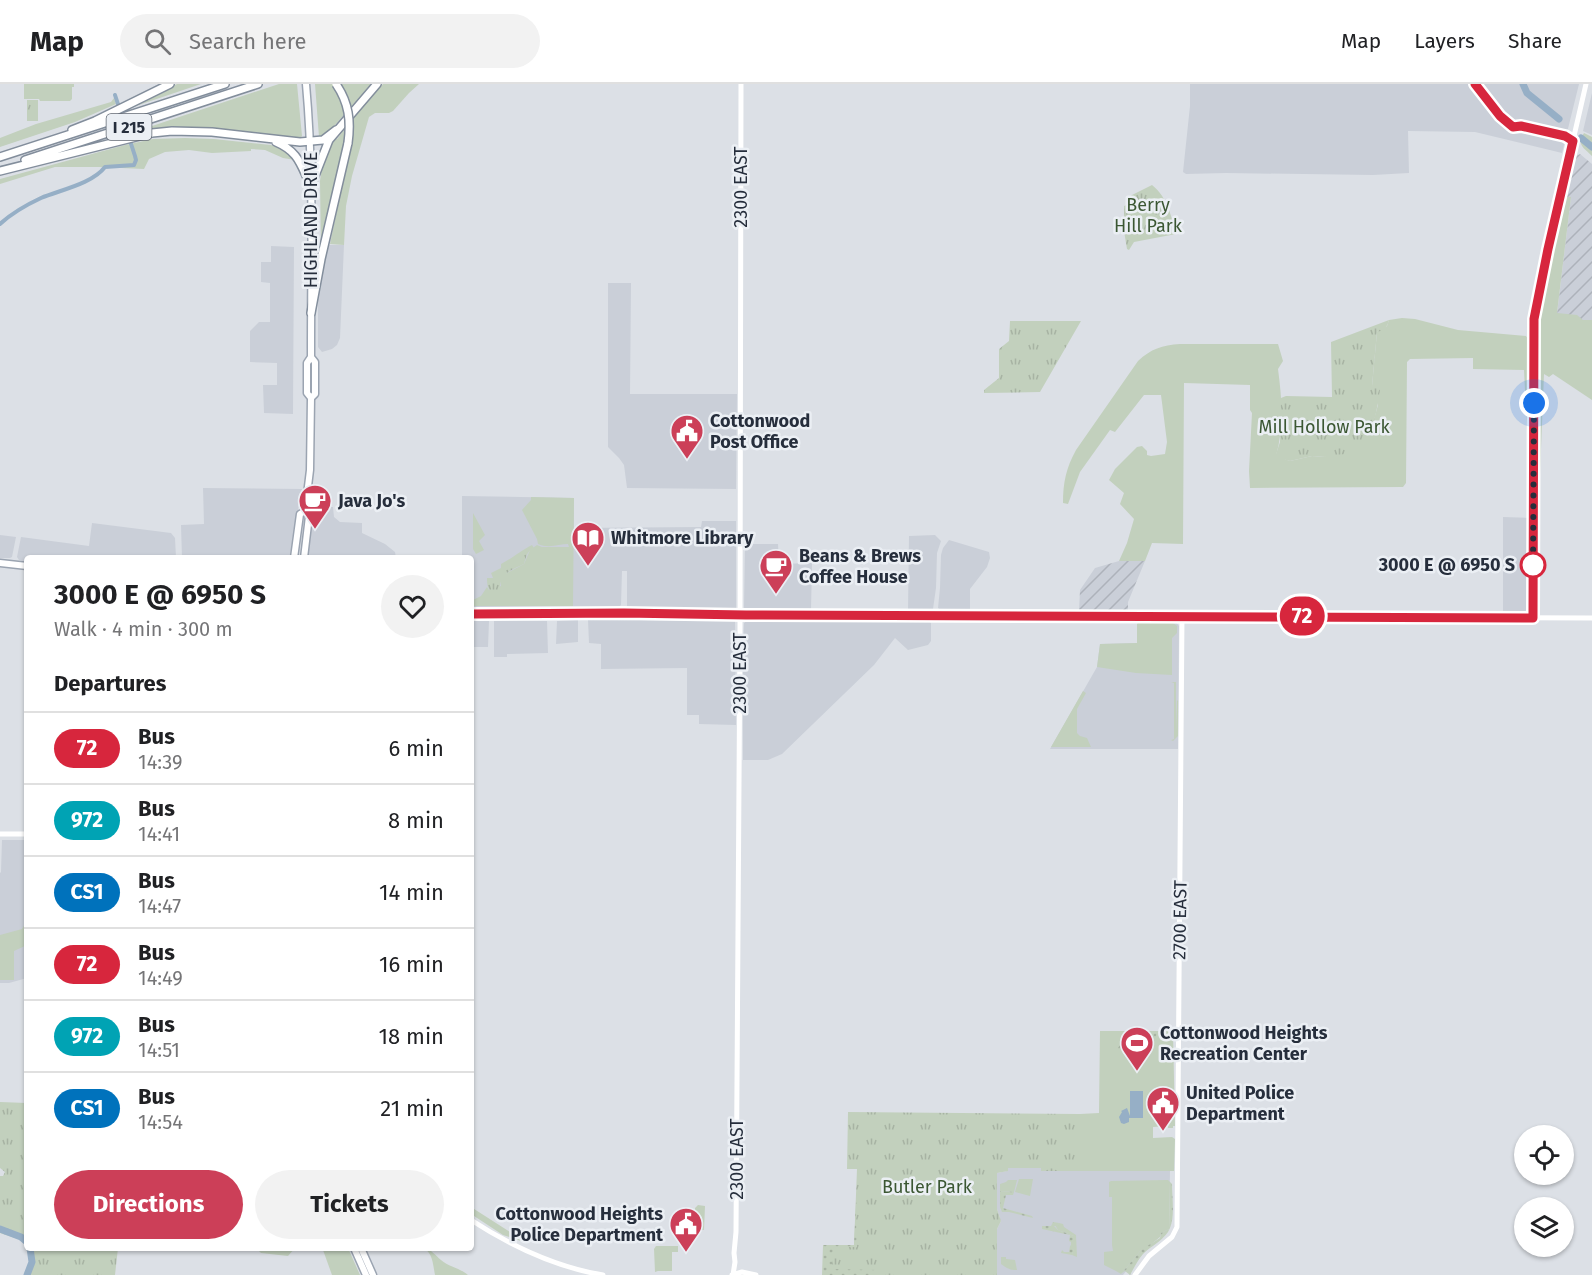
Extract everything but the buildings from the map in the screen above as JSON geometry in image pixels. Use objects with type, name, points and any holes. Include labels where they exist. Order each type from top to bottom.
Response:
[{"type":"highway","points":[[0,157],[95,121],[170,84]]},
{"type":"highway","name":"I 215","points":[[0,157],[225,84]]},
{"type":"highway","name":"I 215","points":[[0,170],[258,84]]},
{"type":"highway","points":[[311,313],[348,143],[349,114],[345,100],[336,84]]},
{"type":"highway","points":[[310,186],[329,140],[376,84]]},
{"type":"highway","points":[[0,170],[152,133],[212,132],[300,142],[323,140],[336,130]]},
{"type":"highway","points":[[268,138],[294,153],[310,186]]},
{"type":"main road","name":"HIGHLAND DRIVE","points":[[304,555],[309,516],[305,511],[310,470],[311,398],[315,394],[315,362],[311,357],[310,141],[306,86]]},
{"type":"main road","name":"HIGHLAND DRIVE","points":[[294,555],[300,514],[305,511]]},
{"type":"main road","points":[[0,563],[24,566]]},
{"type":"main road","points":[[355,1251],[366,1275]]},
{"type":"main road","points":[[362,1251],[373,1275]]},
{"type":"street","name":"2300 EAST","points":[[732,1275],[735,1262],[740,615],[741,84]]},
{"type":"street","points":[[1533,618],[1534,319],[1586,84]]},
{"type":"street","points":[[474,614],[1592,618]]},
{"type":"street","name":"2700 EAST","points":[[1135,1275],[1149,1256],[1172,1237],[1177,1228],[1182,616]]},
{"type":"street","points":[[0,834],[24,834]]},
{"type":"street","points":[[474,1222],[514,1245],[539,1256],[579,1270],[603,1275]]},
{"type":"street","points":[[735,1262],[745,1272]]},
{"type":"street","points":[[732,1275],[745,1272],[756,1275]]},
{"type":"shaded area","points":[[1190,84],[1579,84],[1562,153],[1475,132],[1408,131],[1409,173],[1373,175],[1186,174],[1183,172]]},
{"type":"shaded area","points":[[1592,93],[1592,135],[1583,131]]},
{"type":"shaded area","points":[[1580,154],[1592,164],[1592,320],[1557,314],[1571,197],[1565,197],[1576,156]]},
{"type":"shaded area","points":[[328,245],[344,245],[340,338],[332,349],[322,352],[318,347],[318,298],[322,267]]},
{"type":"shaded area","points":[[271,246],[294,247],[293,414],[264,413],[263,385],[277,385],[277,363],[250,362],[250,331],[259,322],[270,322],[270,283],[261,282],[261,262],[271,262]]},
{"type":"shaded area","points":[[608,283],[631,283],[630,394],[737,394],[736,489],[627,488],[624,465],[608,447]]},
{"type":"shaded area","points":[[203,488],[302,489],[290,555],[182,555],[181,525],[204,524]]},
{"type":"shaded area","points":[[462,496],[574,498],[574,528],[701,527],[702,521],[736,521],[736,608],[733,610],[631,609],[627,606],[627,571],[622,571],[621,605],[618,608],[474,608],[474,555],[462,555]]},
{"type":"shaded area","points":[[314,507],[333,507],[334,517],[340,522],[362,523],[362,533],[385,544],[396,555],[307,555]]},
{"type":"shaded area","points":[[1503,517],[1530,518],[1529,608],[1524,612],[1503,612]]},
{"type":"shaded area","points":[[92,523],[171,533],[175,538],[176,555],[24,555],[24,561],[17,557],[21,537],[89,546]]},
{"type":"shaded area","points":[[0,535],[16,537],[10,558],[0,558]]},
{"type":"shaded area","points":[[935,535],[941,541],[937,553],[933,609],[908,611],[909,536]]},
{"type":"shaded area","points":[[949,540],[989,552],[987,567],[970,589],[970,611],[942,611],[938,608],[941,555]]},
{"type":"shaded area","points":[[745,544],[778,544],[779,564],[812,563],[811,610],[746,610],[744,608]]},
{"type":"shaded area","points":[[1119,561],[1145,561],[1128,602],[1128,610],[1079,611],[1080,590],[1095,568]]},
{"type":"shaded area","points":[[578,620],[578,642],[556,644],[557,621]]},
{"type":"shaded area","points":[[588,620],[735,621],[736,725],[699,724],[699,715],[687,715],[687,668],[601,669],[601,644],[589,643]]},
{"type":"shaded area","points":[[748,620],[928,620],[931,623],[931,641],[928,645],[908,650],[895,638],[874,665],[782,754],[768,760],[743,760],[743,650],[744,623]]},
{"type":"shaded area","points":[[474,621],[489,621],[488,647],[474,647]]},
{"type":"shaded area","points":[[494,621],[547,621],[548,653],[507,654],[507,657],[494,657]]},
{"type":"shaded area","points":[[1140,621],[1175,621],[1179,626],[1178,749],[1050,749],[1097,667],[1100,644],[1137,643],[1137,624]]},
{"type":"shaded area","points":[[2,840],[24,840],[24,979],[9,983],[0,983]]},
{"type":"shaded area","points":[[1008,1168],[1041,1168],[1042,1171],[1170,1171],[1169,1229],[1145,1249],[1123,1275],[997,1275],[997,1229],[1001,1221],[997,1209],[997,1173],[1007,1171]]},
{"type":"green space","points":[[24,84],[74,84],[72,99],[70,101],[40,101],[39,99],[24,99]]},
{"type":"green space","points":[[177,84],[201,84],[124,110]]},
{"type":"green space","points":[[279,84],[297,84],[302,136],[300,138],[200,127],[139,131],[140,130]]},
{"type":"green space","points":[[315,84],[371,84],[328,133],[319,137]]},
{"type":"green space","points":[[383,84],[419,84],[393,111],[375,113],[369,117],[346,206],[344,245],[330,244],[351,141],[353,118]]},
{"type":"green space","points":[[114,98],[116,104],[75,122],[0,147],[0,138],[36,124],[111,102]]},
{"type":"green space","points":[[27,100],[38,100],[38,121],[27,121]]},
{"type":"green space","points":[[348,125],[321,249],[320,181],[322,170],[333,138],[337,139]]},
{"type":"green space","points":[[1584,133],[1592,137],[1592,156],[1581,143]]},
{"type":"green space","points":[[185,138],[271,145],[283,149],[295,160],[283,158],[265,150],[212,153],[189,150],[165,152],[149,159],[144,169],[55,167],[0,184],[0,179],[125,145],[153,139]]},
{"type":"green space","name":"Berry Hill Park","points":[[1152,185],[1165,201],[1176,234],[1134,242],[1129,250],[1124,231],[1124,206],[1129,204],[1130,196]]},
{"type":"green space","points":[[1565,197],[1571,197],[1557,313],[1577,315],[1583,320],[1592,320],[1592,400],[1553,374],[1549,377],[1544,374],[1538,524],[1539,324],[1546,280]]},
{"type":"green space","points":[[1402,318],[1458,330],[1526,336],[1528,339],[1529,432],[1527,432],[1524,370],[1473,369],[1473,358],[1410,359],[1407,362],[1406,483],[1403,487],[1250,488],[1252,413],[1250,385],[1184,383],[1183,544],[1152,543],[1145,561],[1119,561],[1134,519],[1120,504],[1124,493],[1109,480],[1115,469],[1137,447],[1142,446],[1147,451],[1147,455],[1151,456],[1165,454],[1167,442],[1161,395],[1144,395],[1115,432],[1110,430],[1080,472],[1068,504],[1063,503],[1066,476],[1076,450],[1138,361],[1148,353],[1162,347],[1180,344],[1278,344],[1283,361],[1278,369],[1282,413],[1276,456],[1290,461],[1312,456],[1325,457],[1374,419],[1378,405],[1372,386],[1377,332],[1387,326],[1389,320]]},
{"type":"green space","name":"Mill Hollow Park","points":[[1389,320],[1385,328],[1377,332],[1372,386],[1380,389],[1367,451],[1325,457],[1312,456],[1290,461],[1275,457],[1280,442],[1281,398],[1286,396],[1332,397],[1331,342]]},
{"type":"green space","points":[[1010,321],[1081,321],[1040,392],[984,393],[984,390],[999,378],[999,349],[1009,341]]},
{"type":"green space","points":[[531,497],[574,498],[573,606],[474,606],[474,600],[481,596],[487,587],[489,590],[501,586],[501,578],[524,564],[530,550],[537,545],[542,547],[569,547],[568,544],[550,546],[538,544],[522,510]]},
{"type":"green space","points":[[473,513],[485,535],[479,541],[484,550],[476,554],[473,549]]},
{"type":"green space","points":[[532,545],[534,548],[528,553],[524,564],[505,575],[498,591],[490,590],[487,578],[493,578],[491,573]]},
{"type":"green space","points":[[1138,623],[1173,623],[1177,626],[1177,633],[1172,638],[1172,675],[1136,673],[1097,667],[1100,644],[1137,643]]},
{"type":"green space","points":[[1171,682],[1176,682],[1176,732],[1178,701],[1178,736],[1173,741],[1171,740],[1174,739],[1174,683]]},
{"type":"green space","points":[[1083,691],[1086,693],[1077,709],[1077,733],[1087,738],[1091,747],[1051,747]]},
{"type":"green space","points":[[24,926],[24,946],[14,951],[14,980],[0,980],[0,935],[22,929]]},
{"type":"green space","name":"Cottonwood Heights Recreation Center","points":[[1100,1031],[1173,1031],[1175,1126],[1173,1128],[1153,1127],[1153,1138],[1172,1137],[1175,1139],[1174,1171],[1080,1171],[1080,1114],[1099,1113]]},
{"type":"green space","points":[[1135,1033],[1157,1033],[1154,1041],[1141,1040],[1134,1043],[1127,1054],[1116,1051],[1124,1039]]},
{"type":"green space","points":[[0,1102],[24,1103],[24,1241],[0,1233],[0,1176],[3,1176],[5,1172],[0,1168]]},
{"type":"green space","name":"Butler Park","points":[[848,1112],[1080,1114],[1080,1171],[1008,1168],[1008,1171],[997,1173],[997,1209],[1001,1221],[997,1229],[997,1275],[823,1275],[823,1245],[854,1245],[857,1169],[847,1169]]},
{"type":"green space","points":[[1019,1179],[1033,1179],[1030,1196],[1015,1192]]},
{"type":"green space","points":[[1008,1180],[1017,1180],[1014,1192],[1000,1191],[1000,1184]]},
{"type":"green space","points":[[1168,1180],[1170,1182],[1169,1229],[1141,1250],[1121,1274],[1104,1265],[1104,1252],[1113,1251],[1112,1197],[1109,1197],[1109,1182]]},
{"type":"green space","points":[[1170,1182],[1173,1212],[1172,1223],[1168,1232],[1143,1254],[1130,1275],[1125,1271],[1121,1274],[1141,1250],[1160,1238],[1161,1233],[1169,1229]]},
{"type":"green space","points":[[1000,1191],[1014,1192],[1013,1195],[1006,1195],[1003,1208],[1033,1218],[1002,1212]]},
{"type":"green space","points":[[856,1202],[861,1206],[856,1208],[857,1247],[841,1247],[840,1250],[833,1250],[832,1269],[878,1270],[875,1275],[822,1275],[823,1245],[854,1245]]},
{"type":"green space","points":[[698,1205],[705,1206],[704,1230],[695,1229],[695,1208]]},
{"type":"green space","points":[[474,1209],[527,1243],[503,1235],[474,1216]]},
{"type":"green space","points":[[1053,1222],[1059,1223],[1058,1226],[1054,1226],[1058,1230],[1074,1236],[1072,1255],[1061,1253],[1062,1250],[1069,1252],[1070,1235],[1042,1229],[1042,1226],[1051,1226]]},
{"type":"green space","points":[[1059,1223],[1076,1235],[1077,1257],[1072,1255],[1074,1236],[1058,1230],[1055,1225]]},
{"type":"green space","points":[[656,1246],[678,1246],[678,1252],[672,1252],[672,1271],[655,1272],[654,1249]]},
{"type":"green space","points":[[27,1251],[118,1251],[115,1275],[24,1275],[31,1263]]},
{"type":"green space","points":[[259,1251],[292,1251],[288,1256]]},
{"type":"green space","points":[[323,1251],[349,1251],[360,1275],[332,1275]]},
{"type":"green space","points":[[428,1251],[468,1275],[435,1275]]},
{"type":"green space","points":[[1001,1257],[1015,1260],[1017,1270],[1001,1264]]},
{"type":"water","points":[[1130,1091],[1143,1091],[1143,1118],[1129,1118],[1129,1122],[1124,1124],[1121,1123],[1119,1117],[1121,1111],[1127,1108],[1130,1116]]},
{"type":"waterway","points":[[1523,84],[1527,93],[1559,119]]},
{"type":"waterway","points":[[0,224],[30,203],[84,182],[105,167],[134,165],[135,156],[115,95]]},
{"type":"waterway","points":[[1581,138],[1592,147]]},
{"type":"waterway","points":[[0,1229],[24,1240]]},
{"type":"waterway","points":[[27,1275],[32,1262],[30,1251]]},
{"type":"bus line","name":"72","points":[[474,614],[1533,618],[1534,319],[1573,141],[1565,136],[1521,126],[1513,127],[1500,116],[1475,84]]},
{"type":"place","name":"Cottonwood Post Office","points":[[687,460]]},
{"type":"place","name":"Java Jo's","points":[[315,530]]},
{"type":"place","name":"3000 E @ 6950 S","points":[[1533,565]]},
{"type":"place","name":"Whitmore Library","points":[[588,567]]},
{"type":"place","name":"Beans & Brews Coffee House","points":[[776,595]]},
{"type":"place","name":"Cottonwood Heights Recreation Center","points":[[1137,1072]]},
{"type":"place","name":"United Police Department","points":[[1163,1132]]},
{"type":"place","name":"Cottonwood Heights Police Department","points":[[686,1253]]},
{"type":"route","points":[[1533,565],[1533,568],[1534,403]]}]
